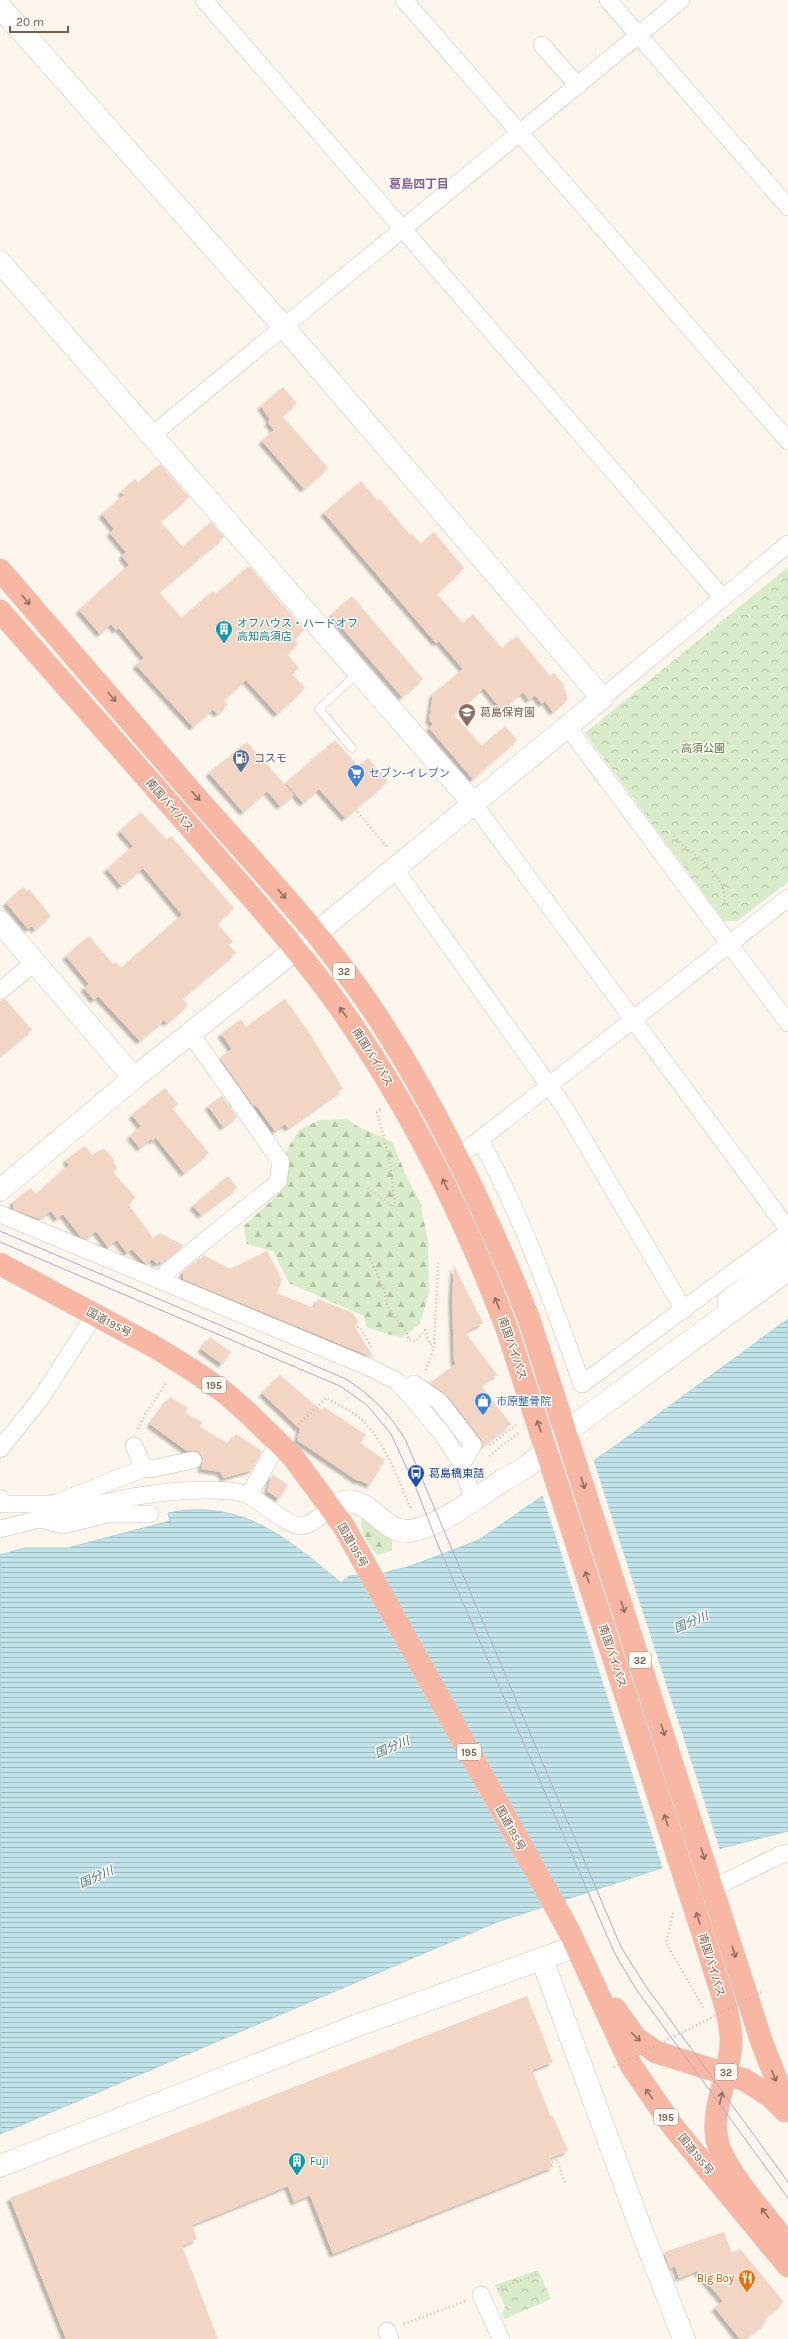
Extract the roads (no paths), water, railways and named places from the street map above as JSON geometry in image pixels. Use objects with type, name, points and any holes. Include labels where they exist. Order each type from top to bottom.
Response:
[{"type":"highway","name":"32","points":[[0,570],[315,934],[373,1010],[403,1057],[459,1156],[529,1319],[712,1881],[762,2043],[788,2109]]},
{"type":"highway","name":"南国バイパス","points":[[0,611],[296,949],[353,1026],[383,1071],[438,1171],[496,1300],[730,2024],[731,2040],[717,2118],[716,2132],[719,2147],[734,2173],[788,2244]]},
{"type":"highway","name":"国道195号","points":[[1,1268],[95,1314],[155,1347],[224,1392],[293,1457],[331,1508],[370,1573],[573,1939],[621,2020],[636,2038],[646,2046],[668,2057],[726,2073],[758,2088],[771,2097],[788,2115]]},
{"type":"highway","name":"国道195号","points":[[573,1939],[620,2044],[644,2087],[674,2128],[788,2266]]},
{"type":"street","points":[[204,0],[722,597]]},
{"type":"street","points":[[404,0],[788,441]]},
{"type":"street","points":[[608,0],[788,207]]},
{"type":"street","points":[[152,435],[681,0]]},
{"type":"street","points":[[0,7],[283,326],[602,698]]},
{"type":"street","points":[[542,45],[578,86]]},
{"type":"street","points":[[0,262],[473,803],[788,1229]]},
{"type":"street","points":[[0,1190],[134,1078],[315,934],[392,859],[473,803],[788,544]]},
{"type":"street","points":[[567,726],[788,1023]]},
{"type":"street","points":[[392,859],[548,1086],[565,1108],[684,1310]]},
{"type":"street","points":[[459,1156],[788,898]]},
{"type":"street","points":[[0,922],[134,1078]]},
{"type":"street","points":[[0,990],[35,962]]},
{"type":"street","points":[[160,1280],[170,1269],[278,1182],[281,1162],[190,1033]]},
{"type":"street","points":[[480,1140],[494,1165],[541,1274],[582,1384],[788,1232]]},
{"type":"street","points":[[0,1214],[371,1368],[440,1402],[473,1445],[463,1469]]},
{"type":"street","points":[[726,1315],[726,1300],[788,1251]]},
{"type":"street","points":[[0,1503],[61,1507],[174,1491],[217,1490],[249,1495],[292,1524],[300,1526],[307,1525],[331,1508],[347,1500],[360,1503],[394,1528],[407,1531],[420,1528],[473,1500],[534,1461],[548,1457],[569,1438],[726,1315],[788,1270]]},
{"type":"street","points":[[0,1449],[41,1398],[95,1314]]},
{"type":"street","points":[[410,1387],[443,1435],[463,1469],[473,1500]]},
{"type":"street","points":[[135,1440],[144,1468]]},
{"type":"street","points":[[249,1495],[272,1454]]},
{"type":"street","points":[[0,1529],[40,1518],[144,1468],[151,1469],[193,1460]]},
{"type":"street","points":[[40,1518],[63,1525],[108,1514],[150,1514]]},
{"type":"street","points":[[712,1881],[788,1853]]},
{"type":"street","points":[[0,2166],[353,2027],[542,1959],[573,1939]]},
{"type":"street","points":[[542,1959],[637,2219],[684,2339]]},
{"type":"street","points":[[481,2295],[501,2339]]},
{"type":"lane","points":[[352,748],[319,709],[360,672]]},
{"type":"water","name":"国分川","points":[[788,1319],[788,1831],[725,1847],[497,1922],[0,2134],[0,1555],[25,1548],[68,1548],[170,1521],[168,1513],[195,1510],[219,1511],[241,1517],[262,1526],[302,1551],[341,1583],[349,1576],[384,1573],[411,1566],[479,1540],[618,1444]]},
{"type":"tram line","points":[[0,1231],[346,1379],[364,1392],[387,1414],[406,1441],[621,1947],[645,1985],[788,2182]]},
{"type":"tram line","points":[[0,1242],[340,1386],[367,1405],[391,1434],[416,1488],[438,1545],[614,1952],[636,1989],[788,2198]]},
{"type":"place","name":"オフハウス・ハードオフ 高知高須店","points":[[224,644]]},
{"type":"place","name":"葛島保育園","points":[[467,727]]},
{"type":"place","name":"コスモ","points":[[241,773]]},
{"type":"place","name":"セブン-イレブン","points":[[356,788]]},
{"type":"place","name":"市原整骨院","points":[[483,1416]]},
{"type":"place","name":"葛島橋東詰","points":[[416,1488]]},
{"type":"place","name":"Fuji","points":[[297,2176]]},
{"type":"place","name":"Big Boy","points":[[747,2293]]},
{"type":"district","name":"葛島四丁目","points":[[419,184]]},
{"type":"park label","name":"高須公園","points":[[703,748]]}]
